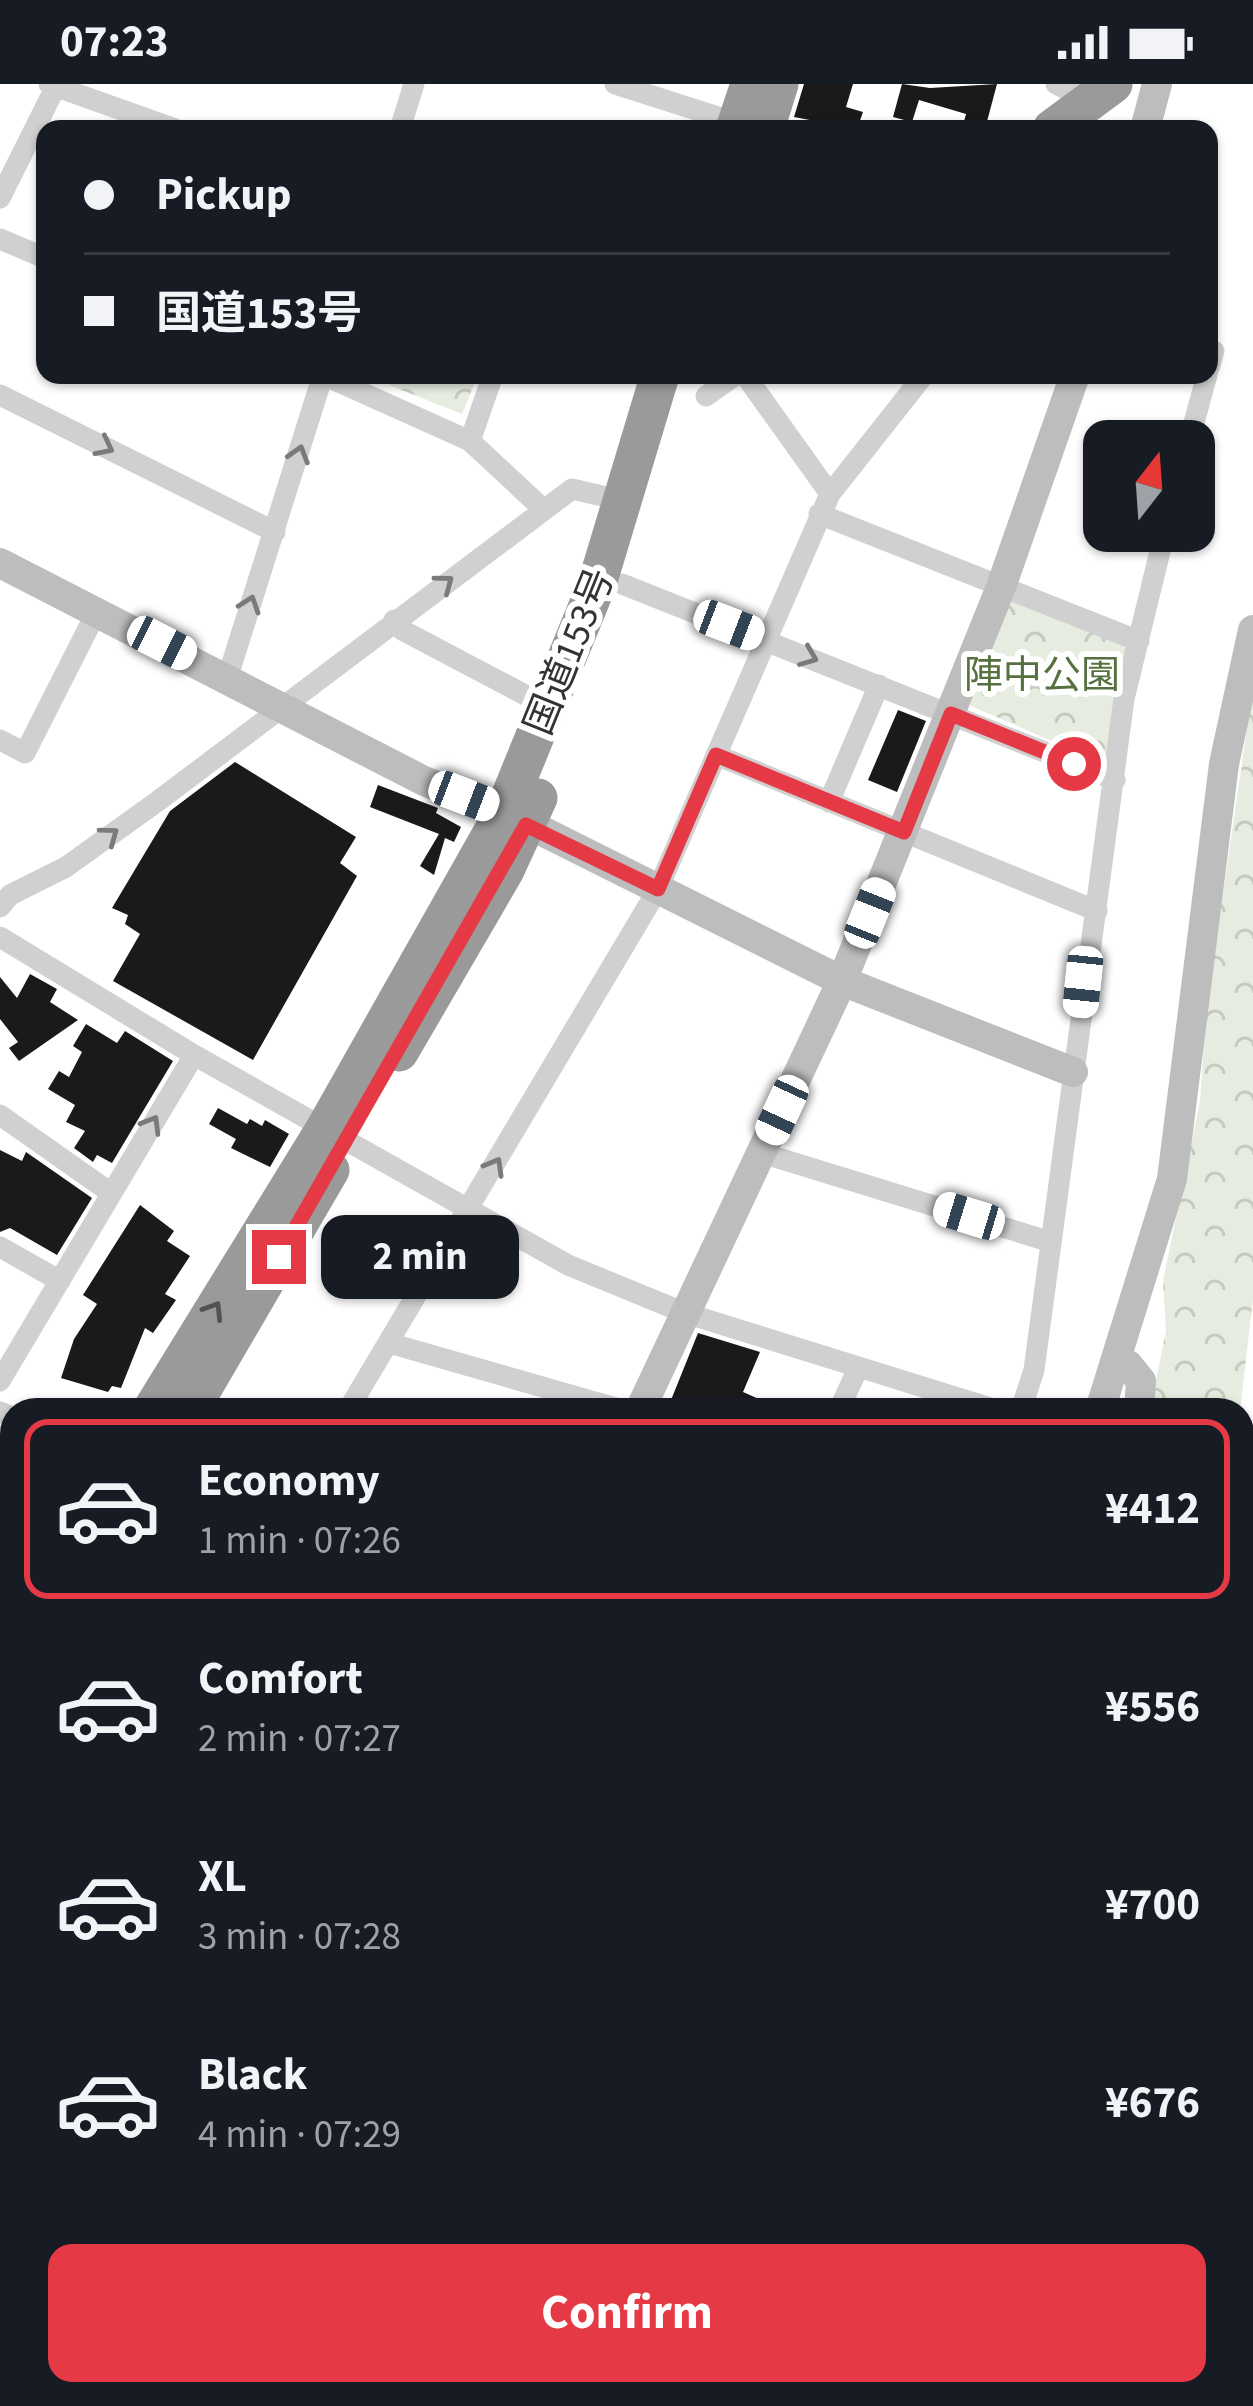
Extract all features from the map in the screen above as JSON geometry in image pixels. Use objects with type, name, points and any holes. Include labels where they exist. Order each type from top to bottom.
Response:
[{"type":"highway","points":[[747,120],[750,84]]},
{"type":"highway","points":[[751,120],[779,84]]},
{"type":"highway","points":[[1060,120],[1086,90]]},
{"type":"highway","name":"国道153号","points":[[515,819],[546,706],[624,501],[657,384]]},
{"type":"highway","name":"国道153号","points":[[196,1398],[336,1136],[515,819],[622,584],[697,386]]},
{"type":"highway","name":"国道153号","points":[[160,1398],[336,1136]]},
{"type":"street","points":[[403,120],[414,84]]},
{"type":"street","points":[[1147,120],[1157,84]]},
{"type":"street","points":[[37,120],[54,85],[150,120]]},
{"type":"street","points":[[621,85],[725,120]]},
{"type":"street","points":[[0,198],[36,123]]},
{"type":"street","points":[[0,238],[36,254]]},
{"type":"street","points":[[228,676],[320,384]]},
{"type":"street","points":[[343,384],[470,441],[544,509]]},
{"type":"street","points":[[470,441],[490,384]]},
{"type":"street","points":[[746,384],[825,504],[1001,586],[1138,641]]},
{"type":"street","points":[[355,1398],[658,889],[825,504],[917,384]]},
{"type":"street","points":[[646,1398],[842,981],[1001,586],[1072,384]]},
{"type":"street","points":[[1195,420],[1205,384]]},
{"type":"street","points":[[0,395],[274,532]]},
{"type":"street","points":[[3,899],[66,867],[572,489],[624,501]]},
{"type":"street","points":[[1025,1398],[1034,1370],[1124,699],[1160,552]]},
{"type":"street","points":[[0,563],[228,676],[424,781],[515,819],[842,981],[1073,1072]]},
{"type":"street","points":[[622,584],[1115,780]]},
{"type":"street","points":[[0,740],[25,753],[97,610]]},
{"type":"street","points":[[394,620],[402,629],[546,706]]},
{"type":"street","points":[[1104,1398],[1172,1179],[1224,764],[1253,630]]},
{"type":"street","points":[[829,802],[879,685]]},
{"type":"street","points":[[716,755],[1097,911]]},
{"type":"street","points":[[0,937],[194,1055],[568,1265],[685,1313],[957,1398]]},
{"type":"street","points":[[0,1381],[194,1055]]},
{"type":"street","points":[[0,1114],[111,1193]]},
{"type":"street","points":[[762,1153],[1052,1242]]},
{"type":"street","points":[[0,1247],[60,1281]]},
{"type":"street","points":[[389,1343],[581,1398]]},
{"type":"street","points":[[1115,1363],[1128,1365],[1141,1381],[1140,1398]]},
{"type":"street","points":[[844,1398],[858,1368]]},
{"type":"green space","points":[[389,384],[474,384],[462,414]]},
{"type":"green space","name":"陣中公園","points":[[1008,595],[1123,644],[1128,651],[1108,753],[1098,761],[964,703]]},
{"type":"green space","points":[[1253,688],[1253,1299],[1241,1398],[1152,1398],[1166,1331],[1163,1281],[1200,1101],[1207,1003]]},
{"type":"building","points":[[804,84],[853,84],[846,107],[863,112],[860,120],[794,117]]},
{"type":"building","points":[[902,84],[930,88],[997,84],[987,120],[964,120],[966,114],[919,100],[913,120],[893,117]]},
{"type":"building","points":[[898,710],[926,721],[897,792],[868,780]]},
{"type":"building","points":[[235,762],[356,837],[340,863],[357,876],[253,1060],[113,981],[140,934],[125,924],[128,915],[112,908],[170,811]]},
{"type":"building","points":[[378,785],[438,808],[436,813],[461,827],[454,842],[445,838],[434,875],[420,866],[439,834],[370,807]]},
{"type":"building","points":[[30,974],[57,989],[50,1002],[78,1020],[19,1061],[9,1048],[18,1042],[0,1019],[0,977],[17,998]]},
{"type":"building","points":[[86,1024],[117,1043],[125,1031],[173,1061],[112,1163],[97,1155],[93,1162],[74,1148],[85,1131],[66,1122],[75,1105],[48,1089],[59,1071],[69,1077],[82,1052],[73,1046]]},
{"type":"building","points":[[218,1108],[247,1124],[250,1119],[262,1126],[265,1120],[289,1134],[270,1167],[231,1148],[236,1139],[209,1124]]},
{"type":"building","points":[[0,1150],[22,1161],[26,1152],[92,1198],[57,1255],[10,1228],[0,1232]]},
{"type":"building","points":[[140,1205],[174,1231],[167,1241],[190,1256],[165,1294],[176,1300],[153,1333],[145,1328],[121,1388],[112,1386],[108,1392],[61,1378],[74,1339],[97,1304],[83,1295]]},
{"type":"building","points":[[698,1333],[760,1352],[743,1392],[757,1398],[672,1398]]},
{"type":"route","points":[[279,1257],[505,870],[526,825],[658,889],[716,755],[904,832],[951,714],[1074,764]]}]
